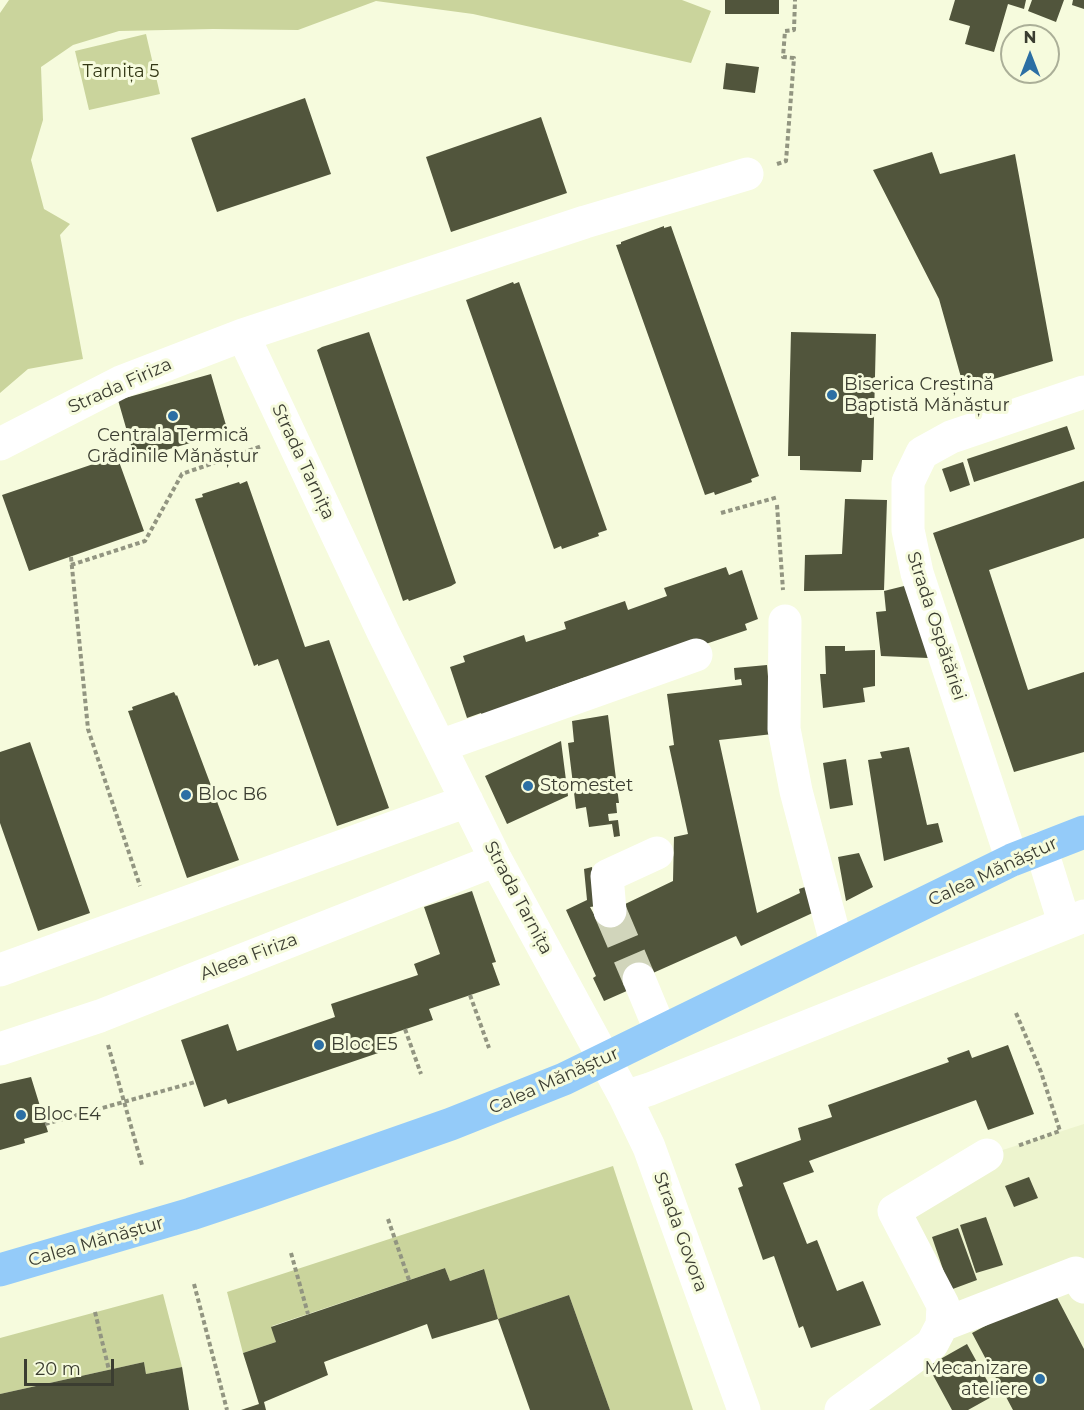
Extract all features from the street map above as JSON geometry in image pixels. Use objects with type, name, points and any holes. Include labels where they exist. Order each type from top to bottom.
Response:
[{"type":"main road","name":"Calea Mănăștur","points":[[0,1270],[268,1189],[451,1124],[564,1079],[1027,854],[1084,832]]},
{"type":"street","points":[[243,334],[585,222],[747,174]]},
{"type":"street","name":"Strada Tarnița","points":[[243,334],[383,632],[496,860],[604,1060]]},
{"type":"street","name":"Strada Firiza","points":[[0,444],[121,382],[243,334]]},
{"type":"street","name":"Strada Ospătăriei","points":[[1078,923],[1027,854],[916,573],[908,530],[908,482],[922,453],[951,437],[1084,392]]},
{"type":"street","points":[[785,621],[784,729],[796,790],[837,946]]},
{"type":"street","points":[[440,746],[696,655]]},
{"type":"street","points":[[0,970],[467,801]]},
{"type":"street","points":[[610,911],[607,876],[657,853]]},
{"type":"street","name":"Aleea Firiza","points":[[0,1049],[100,1016],[496,860]]},
{"type":"street","points":[[625,1097],[1078,923]]},
{"type":"street","points":[[639,979],[661,1032]]},
{"type":"street","name":"Strada Govora","points":[[604,1060],[649,1147],[744,1410]]},
{"type":"street","points":[[841,1410],[932,1344],[942,1324],[943,1305],[894,1211],[987,1155]]},
{"type":"street","points":[[942,1324],[1076,1273],[1084,1287]]},
{"type":"path","points":[[786,161],[794,58],[783,57],[784,31],[794,30],[795,0]]},
{"type":"path","points":[[71,565],[145,541],[182,474],[291,437]]},
{"type":"path","points":[[721,513],[778,497]]},
{"type":"path","points":[[777,505],[785,621]]},
{"type":"path","points":[[71,557],[88,729],[150,915]]},
{"type":"path","points":[[470,995],[489,1048]]},
{"type":"path","points":[[987,1155],[1060,1131],[1041,1072],[1016,1013]]},
{"type":"path","points":[[100,1016],[142,1165]]},
{"type":"path","points":[[405,1029],[421,1074]]},
{"type":"path","points":[[45,1124],[195,1082]]},
{"type":"path","points":[[388,1219],[409,1280]]},
{"type":"path","points":[[291,1253],[308,1314]]},
{"type":"path","points":[[194,1284],[227,1410]]},
{"type":"path","points":[[95,1312],[109,1370]]},
{"type":"shaded area","points":[[1084,1124],[1084,1410],[841,1410],[942,1325],[894,1211],[987,1155]]},
{"type":"green space","points":[[9,0],[682,0],[711,11],[691,63],[473,14],[376,1],[298,30],[119,31],[73,45],[41,67],[43,120],[31,160],[44,209],[70,224],[60,235],[83,359],[28,369],[0,393],[0,13]]},
{"type":"green space","name":"Tarnița 5","points":[[146,34],[160,94],[89,110],[75,51]]},
{"type":"green space","points":[[613,1166],[693,1410],[610,1410],[569,1295],[498,1319],[483,1269],[450,1281],[445,1268],[272,1326],[276,1342],[243,1353],[227,1292]]},
{"type":"green space","points":[[163,1294],[182,1367],[146,1374],[144,1362],[0,1394],[0,1338]]},
{"type":"building","points":[[725,0],[779,0],[779,14],[725,14]]},
{"type":"building","points":[[955,0],[1026,0],[1024,9],[1008,4],[1002,24],[1000,24],[994,52],[965,44],[970,26],[949,20]]},
{"type":"building","points":[[1032,0],[1064,0],[1056,22],[1028,11]]},
{"type":"building","points":[[1073,0],[1084,0],[1084,9],[1072,5]]},
{"type":"building","points":[[726,63],[759,67],[755,93],[723,89]]},
{"type":"building","points":[[305,98],[331,174],[217,212],[191,138]]},
{"type":"building","points":[[541,117],[567,193],[451,232],[426,157]]},
{"type":"building","points":[[932,152],[940,174],[1015,154],[1053,361],[964,388],[939,299],[873,170]]},
{"type":"building","points":[[664,226],[664,228],[671,226],[759,476],[751,479],[752,482],[715,495],[714,492],[705,495],[616,245]]},
{"type":"building","points":[[513,282],[514,284],[519,282],[607,530],[598,533],[599,536],[562,549],[561,546],[554,549],[466,300]]},
{"type":"building","points":[[369,332],[456,583],[409,601],[408,599],[403,601],[317,350]]},
{"type":"building","name":"Biserica Creștină Baptistă Mănăștur","points":[[791,332],[876,334],[873,460],[862,460],[861,472],[800,470],[800,456],[788,456]]},
{"type":"building","name":"Centrala Termică Grădinile Mănăștur","points":[[211,374],[228,432],[135,459],[118,400]]},
{"type":"building","points":[[1067,426],[1075,449],[974,482],[967,459]]},
{"type":"building","points":[[117,456],[144,531],[29,571],[2,495]]},
{"type":"building","points":[[963,462],[970,485],[950,492],[942,469]]},
{"type":"building","points":[[247,481],[305,647],[329,640],[389,808],[337,826],[278,659],[254,666],[195,499],[203,497],[202,494]]},
{"type":"building","points":[[1084,481],[1084,538],[989,570],[1028,690],[1084,672],[1084,752],[1014,772],[933,533]]},
{"type":"building","points":[[845,499],[887,500],[884,590],[804,591],[805,555],[842,554]]},
{"type":"building","points":[[726,567],[729,575],[742,570],[758,619],[745,624],[747,630],[685,651],[583,678],[544,692],[546,698],[483,719],[481,713],[467,718],[450,667],[465,662],[463,656],[524,635],[526,642],[566,629],[564,622],[625,601],[628,610],[667,596],[664,588]]},
{"type":"building","points":[[908,585],[915,601],[928,658],[881,656],[876,612],[886,611],[884,591]]},
{"type":"building","points":[[825,646],[845,646],[845,651],[875,650],[875,686],[863,688],[865,702],[823,708],[820,674],[826,674]]},
{"type":"building","points":[[767,665],[773,734],[719,740],[757,913],[800,893],[799,889],[811,885],[819,910],[741,946],[736,936],[626,985],[629,990],[604,1001],[593,978],[596,976],[566,910],[587,900],[584,869],[592,867],[597,906],[590,907],[596,918],[673,881],[674,837],[688,834],[669,746],[674,745],[667,694],[742,685],[741,679],[735,680],[734,668]]},
{"type":"building","name":"Bloc B6","points":[[174,692],[239,860],[187,878],[128,711],[133,710],[132,707]]},
{"type":"building","points":[[608,715],[619,803],[616,803],[617,813],[608,814],[609,821],[618,820],[620,836],[614,837],[612,824],[589,827],[586,807],[576,809],[568,743],[574,742],[572,721]]},
{"type":"building","name":"Stomestet","points":[[561,741],[568,796],[507,824],[485,776]]},
{"type":"building","points":[[30,742],[90,913],[38,931],[0,823],[0,752]]},
{"type":"building","points":[[909,747],[927,825],[938,823],[943,842],[884,861],[868,760],[882,758],[880,752]]},
{"type":"building","points":[[846,759],[853,805],[830,809],[823,763]]},
{"type":"building","points":[[859,853],[873,887],[846,901],[838,857]]},
{"type":"building","name":"Bloc E5","points":[[472,891],[496,962],[492,963],[500,985],[429,1009],[433,1020],[382,1037],[387,1050],[228,1104],[226,1099],[204,1107],[181,1040],[228,1024],[237,1051],[335,1017],[331,1004],[418,975],[414,964],[440,954],[424,907]]},
{"type":"building","points":[[1008,1045],[1034,1114],[988,1130],[976,1100],[809,1161],[814,1172],[783,1183],[807,1244],[817,1240],[837,1291],[863,1281],[881,1325],[811,1348],[803,1326],[799,1328],[774,1256],[763,1260],[738,1188],[743,1186],[735,1164],[801,1140],[798,1128],[832,1117],[828,1105],[949,1062],[947,1058],[969,1050],[972,1058]]},
{"type":"building","name":"Bloc E4","points":[[31,1077],[48,1132],[24,1139],[25,1143],[0,1150],[0,1084]]},
{"type":"building","points":[[1029,1177],[1038,1198],[1014,1207],[1005,1186]]},
{"type":"building","points":[[986,1217],[1003,1265],[976,1273],[960,1225]]},
{"type":"building","points":[[958,1228],[977,1280],[950,1290],[932,1237]]},
{"type":"building","points":[[445,1268],[450,1281],[484,1269],[498,1319],[432,1339],[427,1324],[324,1362],[328,1375],[264,1402],[266,1410],[241,1410],[259,1404],[243,1353],[276,1342],[271,1327]]},
{"type":"building","name":"Mecanizare ateliere","points":[[1053,1290],[1084,1349],[1084,1410],[1013,1410],[972,1333]]},
{"type":"building","points":[[569,1295],[610,1410],[530,1410],[498,1319]]},
{"type":"building","points":[[967,1344],[995,1395],[968,1410],[952,1410],[928,1366]]},
{"type":"building","points":[[144,1362],[146,1374],[182,1367],[189,1410],[0,1410],[0,1394]]},
{"type":"tunnel","points":[[610,911],[639,979]]},
{"type":"place","name":"Biserica Creștină Baptistă Mănăștur","points":[[832,395]]},
{"type":"place","name":"Centrala Termică Grădinile Mănăștur","points":[[173,416]]},
{"type":"place","name":"Stomestet","points":[[528,786]]},
{"type":"place","name":"Bloc B6","points":[[186,795]]},
{"type":"place","name":"Bloc E5","points":[[319,1045]]},
{"type":"place","name":"Bloc E4","points":[[21,1115]]},
{"type":"place","name":"Mecanizare ateliere","points":[[1040,1379]]}]
